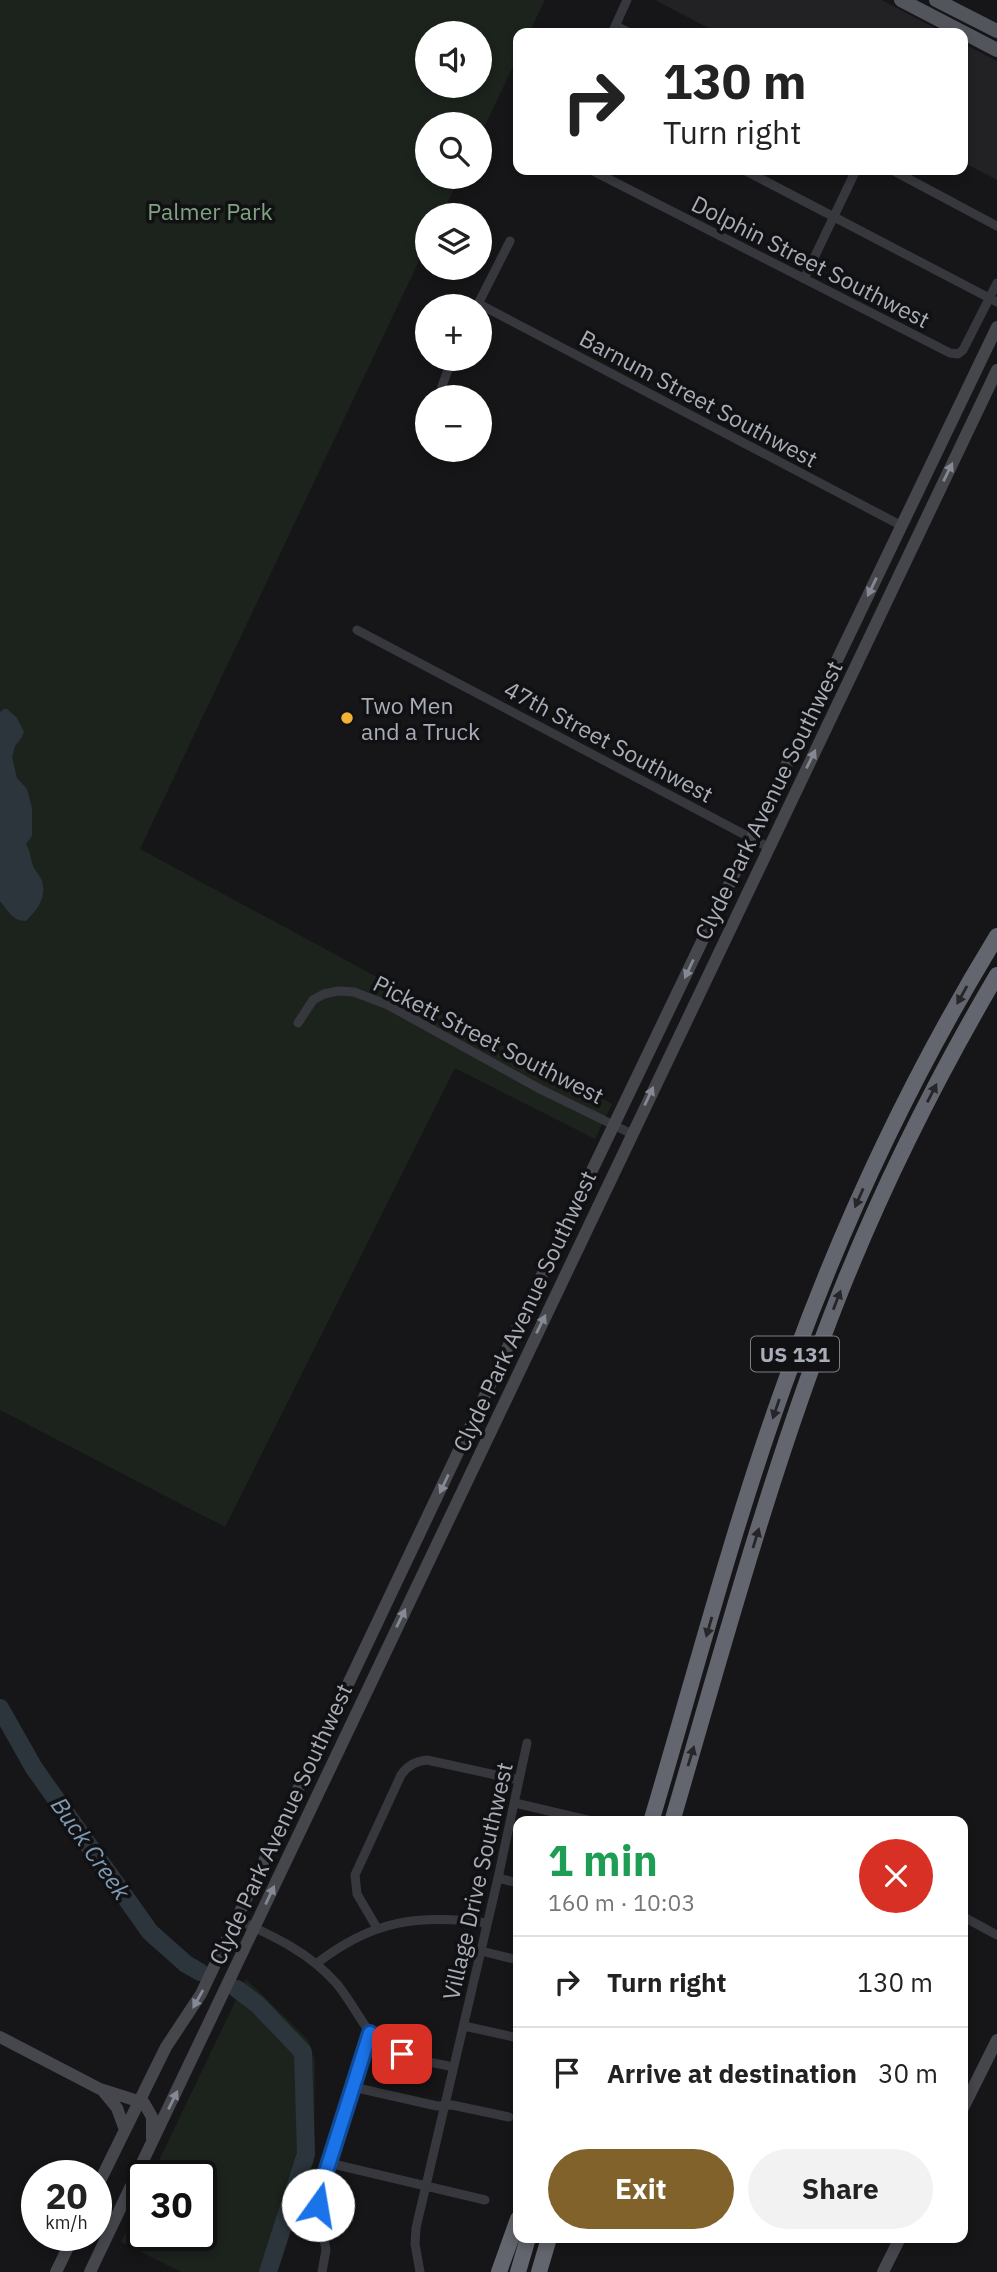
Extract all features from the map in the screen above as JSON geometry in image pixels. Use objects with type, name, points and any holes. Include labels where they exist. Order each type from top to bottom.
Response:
[{"type":"highway","name":"US 131","points":[[653,1816],[772,1419],[818,1295],[905,1101],[997,936]]},
{"type":"highway","name":"US 131","points":[[674,1816],[781,1455],[833,1312],[902,1152],[997,975]]},
{"type":"highway","points":[[499,2272],[513,2233]]},
{"type":"highway","points":[[518,2272],[527,2243]]},
{"type":"highway","points":[[539,2272],[548,2243]]},
{"type":"highway","points":[[548,2272],[555,2243]]},
{"type":"main road","points":[[901,0],[955,28]]},
{"type":"main road","points":[[936,0],[997,30]]},
{"type":"main road","points":[[968,35],[997,50]]},
{"type":"main road","name":"Clyde Park Avenue Southwest","points":[[110,2160],[166,2047],[201,1994],[573,1210],[997,327]]},
{"type":"main road","name":"Clyde Park Avenue Southwest","points":[[90,2272],[997,370]]},
{"type":"main road","points":[[847,639],[853,640],[857,647],[847,684]]},
{"type":"main road","points":[[573,1210],[591,1219]]},
{"type":"main road","points":[[463,1443],[480,1451]]},
{"type":"main road","points":[[355,1671],[372,1679]]},
{"type":"main road","points":[[0,2037],[100,2089],[146,2105],[152,2117],[150,2148]]},
{"type":"main road","points":[[968,2098],[997,2040]]},
{"type":"main road","points":[[100,2089],[117,2108],[125,2130]]},
{"type":"main road","points":[[883,2272],[898,2243]]},
{"type":"main road","points":[[56,2272],[66,2251]]},
{"type":"street","points":[[614,28],[627,0]]},
{"type":"street","name":"Dolphin Street Southwest","points":[[601,175],[950,353],[958,354],[963,350],[993,300]]},
{"type":"street","points":[[754,175],[993,300],[997,282]]},
{"type":"street","points":[[804,279],[854,175]]},
{"type":"street","points":[[901,175],[997,226]]},
{"type":"street","points":[[484,294],[510,242]]},
{"type":"street","name":"Barnum Street Southwest","points":[[492,312],[902,526]]},
{"type":"street","name":"47th Street Southwest","points":[[357,630],[768,847]]},
{"type":"street","name":"Pickett Street Southwest","points":[[298,1023],[313,1000],[338,991],[354,992],[387,1005],[540,1089],[632,1134]]},
{"type":"street","name":"Village Drive Southwest","points":[[420,2272],[415,2244],[416,2228],[527,1743]]},
{"type":"street","points":[[377,1928],[357,1894],[355,1875],[407,1767],[427,1760],[519,1780]]},
{"type":"street","points":[[515,1803],[570,1816]]},
{"type":"street","points":[[498,1878],[513,1882]]},
{"type":"street","points":[[316,1964],[337,1948],[377,1928],[440,1918],[487,1923]]},
{"type":"street","points":[[236,1919],[289,1945],[316,1964],[351,2001],[370,2033],[384,2047],[453,2067]]},
{"type":"street","points":[[968,1919],[997,1934]]},
{"type":"street","points":[[481,1951],[513,1959]]},
{"type":"street","points":[[464,2026],[513,2037]]},
{"type":"street","points":[[322,2272],[326,2250],[319,2199],[370,2033]]},
{"type":"street","points":[[353,2087],[437,2106],[509,2118]]},
{"type":"street","points":[[329,2163],[485,2200]]},
{"type":"shaded area","points":[[655,0],[882,0],[935,28],[708,28]]},
{"type":"shaded area","points":[[968,46],[997,61],[997,180],[968,165]]},
{"type":"shaded area","points":[[4,709],[17,718],[24,732],[12,757],[17,778],[27,789],[32,808],[32,836],[26,844],[43,887],[40,903],[26,921],[14,917],[0,901],[0,712]]},
{"type":"green space","name":"Palmer Park","points":[[0,0],[545,0],[531,28],[513,28],[513,67],[491,112],[415,112],[415,189],[454,189],[447,203],[415,203],[415,269],[140,849],[612,1104],[595,1139],[455,1068],[225,1527],[0,1410]]},
{"type":"green space","points":[[246,1979],[308,2040],[315,2062],[314,2161],[275,2272],[181,2272],[139,2251],[217,2251],[217,2160],[159,2160]]},
{"type":"green space","points":[[126,2232],[126,2244],[121,2242]]},
{"type":"waterway","name":"Buck Creek","points":[[0,1708],[34,1768],[150,1932],[186,1964],[200,1972]]},
{"type":"waterway","name":"Buck Creek","points":[[237,1989],[257,2004],[303,2052],[306,2154],[268,2272]]},
{"type":"place","name":"Two Men and a Truck","points":[[347,718]]},
{"type":"route","points":[[318,2205],[319,2194],[370,2033],[384,2047],[402,2054]]}]
